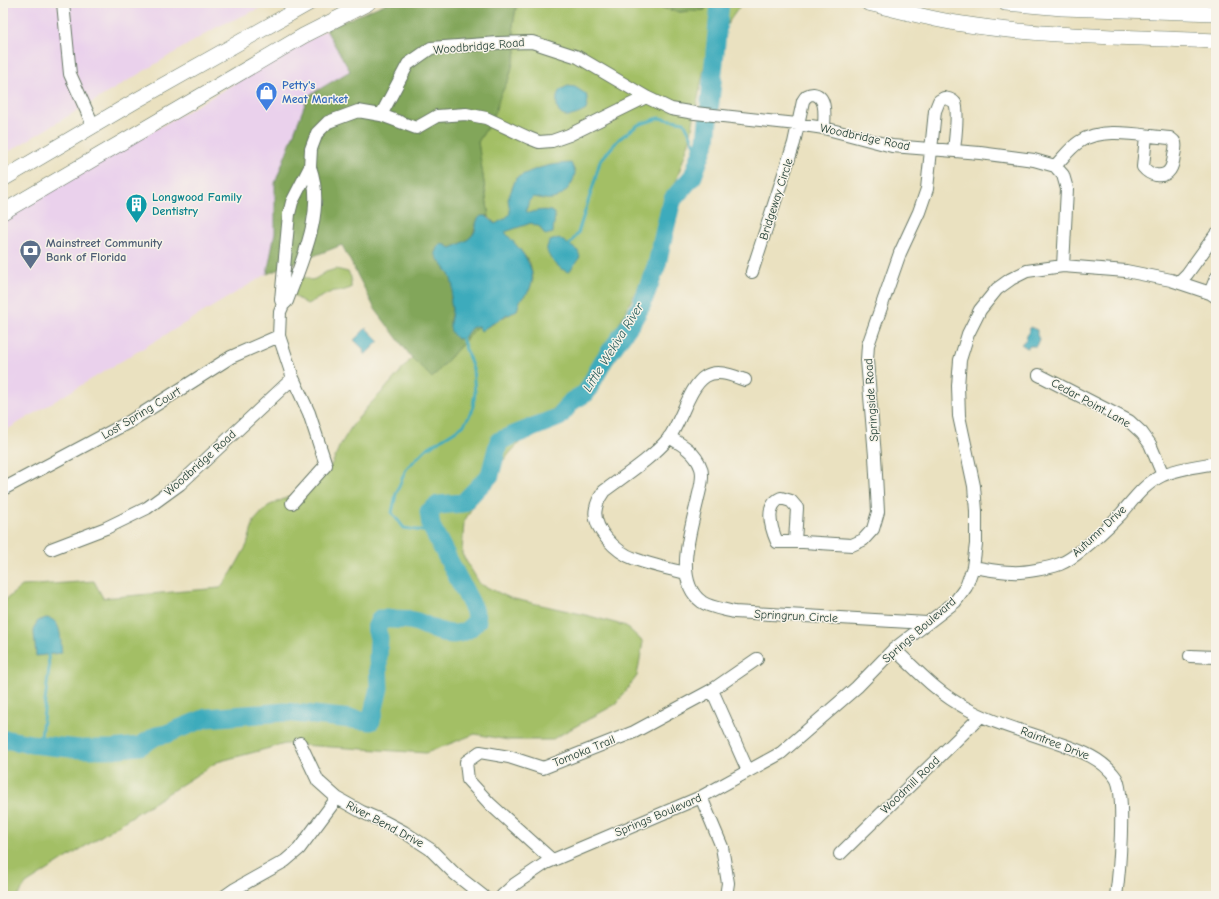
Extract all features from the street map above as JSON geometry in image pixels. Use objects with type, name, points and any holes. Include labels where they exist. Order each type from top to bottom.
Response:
[{"type":"main road","points":[[3,179],[93,125],[309,3]]},
{"type":"main road","points":[[3,212],[303,36],[368,3]]},
{"type":"main road","points":[[868,3],[956,23],[997,28],[1052,33],[1216,41]]},
{"type":"main road","points":[[1005,3],[1062,8],[1137,7],[1216,13]]},
{"type":"street","points":[[63,3],[70,74],[93,125]]},
{"type":"street","name":"Woodbridge Road","points":[[382,115],[408,64],[431,48],[491,43],[532,42],[578,57],[646,97],[671,109],[824,128],[892,146],[931,150],[954,150],[1034,160],[1055,166]]},
{"type":"street","name":"Bridgeway Circle","points":[[752,272],[794,144],[797,124],[803,101],[806,96],[812,94],[818,96],[823,102],[825,111],[824,128]]},
{"type":"street","points":[[283,305],[281,300],[289,214],[292,202],[310,166],[311,149],[317,133],[328,122],[358,110],[382,115],[416,128],[437,116],[466,114],[486,118],[539,142],[552,141],[569,135],[646,97]]},
{"type":"street","name":"Springside Road","points":[[796,542],[852,545],[862,540],[873,529],[878,512],[867,360],[868,345],[900,253],[919,212],[926,189],[935,111],[939,101],[944,98],[952,100],[955,104],[957,112],[954,150]]},
{"type":"street","points":[[1063,266],[1067,189],[1063,175],[1055,166],[1079,143],[1094,135],[1113,132],[1146,136]]},
{"type":"street","points":[[292,503],[326,465],[309,413],[293,378],[279,336],[280,312],[283,305],[287,301],[303,258],[312,226],[315,202],[314,177],[310,166]]},
{"type":"street","points":[[1179,282],[1187,274],[1216,234]]},
{"type":"street","name":"Springs Boulevard","points":[[502,896],[515,884],[546,863],[701,797],[781,753],[857,687],[894,649],[955,602],[966,587],[973,568],[976,544],[974,486],[959,416],[958,386],[960,360],[968,334],[980,310],[997,289],[1011,279],[1027,271],[1063,266],[1126,271],[1172,280],[1213,295],[1216,278]]},
{"type":"street","name":"Lost Spring Court","points":[[3,489],[129,422],[231,357],[279,336]]},
{"type":"street","points":[[686,573],[633,559],[610,543],[601,530],[597,520],[595,510],[598,500],[604,492],[657,450],[669,437],[698,383],[706,376],[715,373],[725,374],[745,380]]},
{"type":"street","name":"Cedar Point Lane","points":[[1039,375],[1129,422],[1142,433],[1150,444],[1163,475]]},
{"type":"street","name":"Woodbridge Road","points":[[51,549],[106,528],[147,508],[180,484],[293,378]]},
{"type":"street","name":"Springrun Circle","points":[[669,437],[691,451],[702,470],[702,483],[688,541],[686,559],[688,584],[697,598],[704,603],[734,612],[927,623]]},
{"type":"street","name":"Autumn Drive","points":[[973,568],[1014,572],[1035,570],[1061,564],[1078,553],[1100,533],[1147,485],[1163,475],[1183,469],[1216,463]]},
{"type":"street","name":"Raintree Drive","points":[[894,649],[944,695],[963,707],[981,716],[1086,753],[1103,764],[1117,780],[1120,798],[1121,825],[1116,896]]},
{"type":"street","points":[[1190,656],[1216,657]]},
{"type":"street","name":"Tomoka Trail","points":[[552,860],[490,804],[468,780],[466,762],[480,752],[509,757],[543,768],[634,732],[712,690],[757,659]]},
{"type":"street","points":[[712,690],[748,771]]},
{"type":"street","name":"Woodmill Road","points":[[840,854],[981,716]]},
{"type":"street","name":"River Bend Drive","points":[[300,743],[318,781],[337,798],[362,812],[386,822],[430,849],[455,874],[483,896]]},
{"type":"street","points":[[701,797],[722,847],[728,883],[726,896]]},
{"type":"street","points":[[225,896],[285,862],[299,848],[337,798]]},
{"type":"shaded area","points":[[3,3],[58,3],[80,109],[3,155]]},
{"type":"shaded area","points":[[68,3],[272,3],[217,27],[89,104],[75,72]]},
{"type":"shaded area","points":[[326,30],[351,71],[275,183],[275,233],[267,274],[3,432],[3,219]]},
{"type":"green space","points":[[387,3],[517,3],[513,24],[516,52],[509,78],[500,96],[493,118],[478,142],[489,217],[484,216],[478,219],[473,234],[467,240],[451,248],[445,245],[438,246],[435,253],[447,270],[453,284],[450,323],[457,339],[464,338],[471,328],[478,326],[432,378],[412,358],[375,309],[342,245],[267,274],[275,233],[275,183],[308,96],[350,71],[326,30]]},
{"type":"green space","points":[[517,3],[641,3],[679,12],[705,10],[707,3],[742,3],[707,53],[690,139],[646,272],[591,378],[541,419],[490,475],[464,522],[462,554],[480,584],[510,598],[586,615],[626,626],[643,642],[637,676],[616,704],[551,740],[508,740],[475,734],[426,753],[285,744],[217,762],[26,884],[18,896],[3,896],[3,602],[22,586],[94,581],[103,598],[220,588],[232,572],[247,545],[254,521],[268,506],[295,494],[320,480],[333,462],[339,447],[352,426],[412,358],[432,378],[478,326],[482,330],[517,310],[520,300],[529,291],[533,279],[530,263],[518,247],[489,217],[478,142],[493,118],[500,96],[509,78],[516,52],[513,24]]},
{"type":"green space","points":[[641,3],[707,3],[705,10],[679,12]]},
{"type":"green space","points":[[336,269],[348,272],[351,277],[351,288],[342,291],[333,291],[307,304],[294,296],[301,276],[311,280],[326,272]]},
{"type":"water","points":[[568,86],[575,87],[586,94],[588,101],[586,110],[573,116],[564,116],[558,111],[557,106],[557,95],[562,89]]},
{"type":"water","points":[[571,163],[575,172],[573,181],[564,193],[552,199],[533,197],[529,201],[526,211],[528,213],[545,210],[555,213],[553,233],[545,235],[540,227],[531,223],[505,232],[527,259],[532,275],[532,283],[528,292],[521,300],[517,310],[509,315],[507,314],[481,331],[478,326],[473,327],[464,338],[457,339],[450,329],[453,285],[449,274],[435,253],[438,246],[443,244],[451,248],[468,239],[475,231],[477,221],[481,216],[486,216],[495,224],[506,218],[510,213],[508,199],[516,178],[542,167]]},
{"type":"water","points":[[559,238],[578,251],[580,257],[569,272],[562,269],[548,255],[547,247],[550,241]]},
{"type":"water","points":[[1030,327],[1037,330],[1039,339],[1036,346],[1030,346],[1027,348],[1021,344],[1026,339]]},
{"type":"water","points":[[366,328],[379,341],[365,355],[363,352],[364,350],[354,340]]},
{"type":"water","points":[[46,618],[51,619],[58,626],[61,637],[62,653],[36,656],[34,627],[38,621]]},
{"type":"waterway","name":"Little Wekiva River","points":[[3,740],[80,749],[112,749],[140,746],[156,736],[166,734],[206,718],[285,712],[371,721],[379,688],[379,638],[376,628],[380,619],[410,620],[440,632],[454,634],[467,630],[477,621],[474,609],[431,526],[429,512],[438,505],[463,503],[490,475],[499,441],[559,417],[572,401],[586,393],[604,360],[631,323],[641,306],[657,264],[673,199],[693,176],[706,141],[720,3]]},
{"type":"waterway","points":[[568,247],[578,233],[600,161],[619,139],[638,125],[659,118],[684,122],[700,158]]},
{"type":"waterway","points":[[434,533],[404,528],[392,513],[396,494],[406,469],[426,449],[463,426],[472,412],[475,393],[473,369],[462,338]]},
{"type":"waterway","points":[[40,745],[49,668],[48,655]]},
{"type":"place","name":"Petty's Meat Market","points":[[267,112]]},
{"type":"place","name":"Longwood Family Dentistry","points":[[137,224]]},
{"type":"place","name":"Mainstreet Community Bank of Florida","points":[[31,270]]}]
